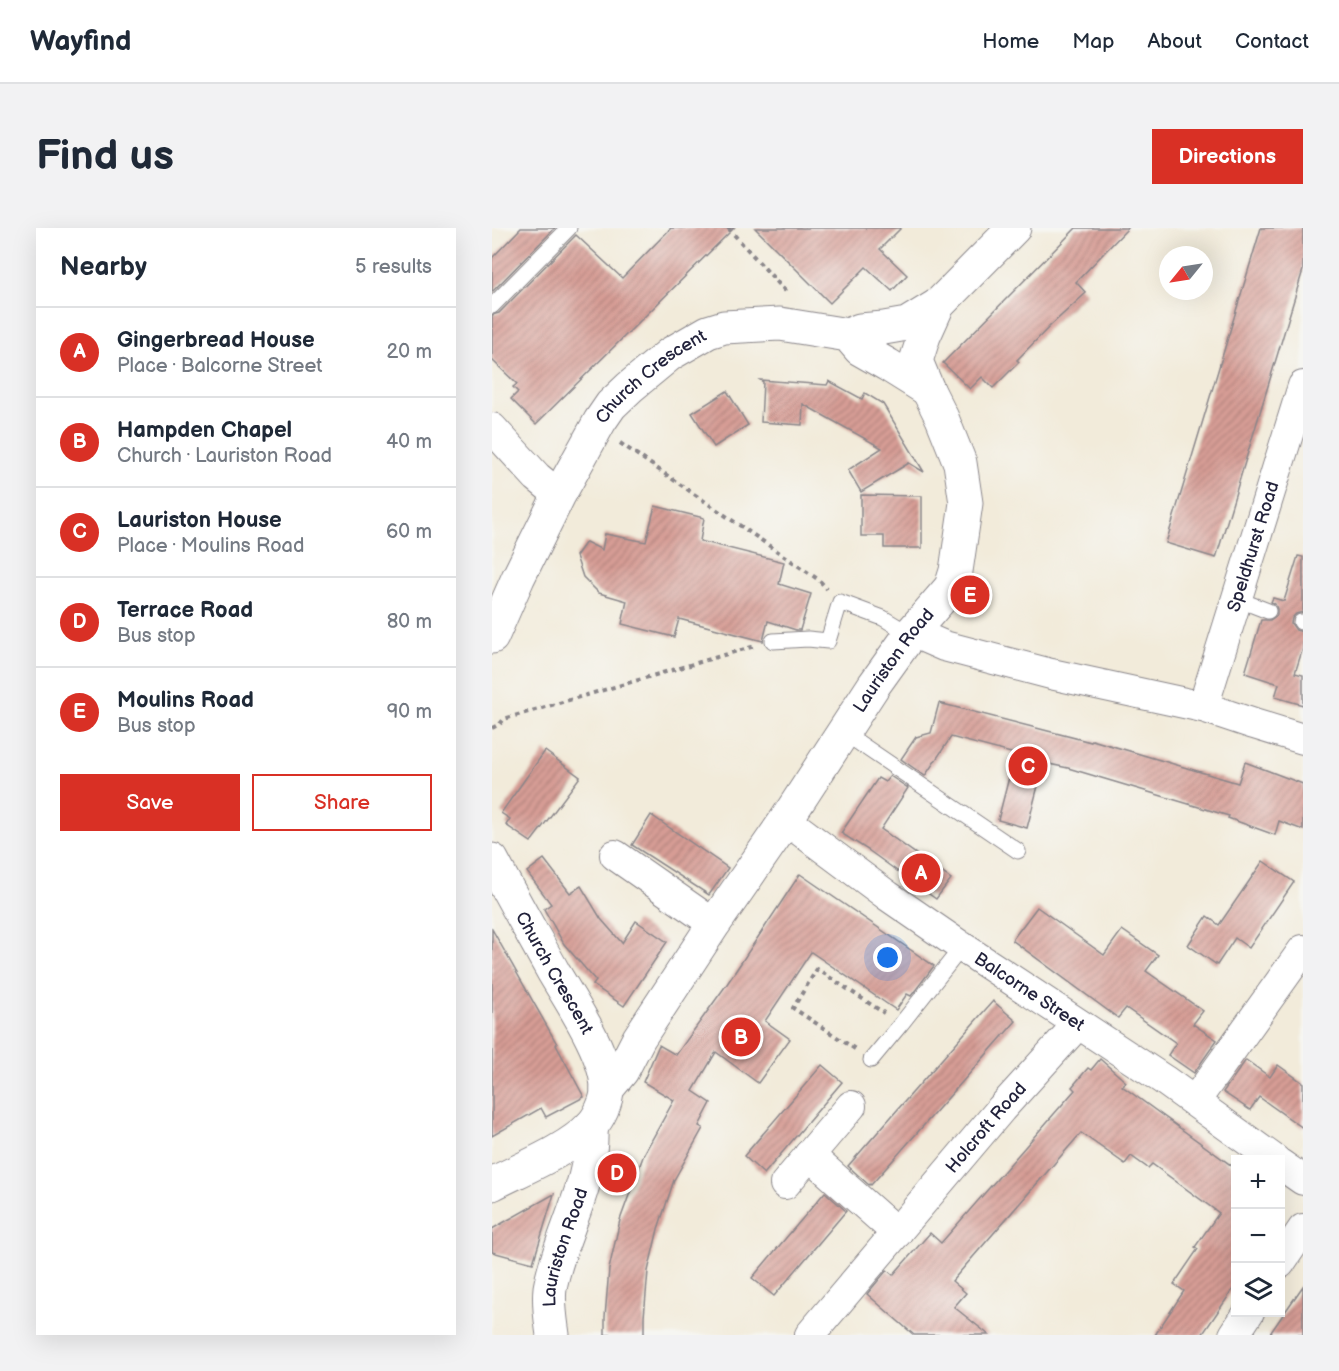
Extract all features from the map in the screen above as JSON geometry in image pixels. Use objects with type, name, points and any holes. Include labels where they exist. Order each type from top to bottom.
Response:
[{"type":"street","name":"Lauriston Road","points":[[848,335],[860,330],[908,324],[938,305],[1014,228]]},
{"type":"street","name":"Lauriston Road","points":[[553,1335],[549,1303],[550,1290],[556,1264],[587,1172],[592,1143],[591,1126],[602,1108],[607,1089],[622,1071],[639,1038],[874,685],[912,632],[951,587],[956,571],[966,502],[960,463],[916,361],[938,305]]},
{"type":"street","name":"Church Crescent","points":[[492,637],[559,495],[600,421],[611,405],[630,387],[670,354],[708,332],[724,327],[780,324],[848,335]]},
{"type":"street","points":[[848,335],[860,349],[928,390]]},
{"type":"street","name":"Speldhurst Road","points":[[1203,707],[1303,387]]},
{"type":"street","points":[[492,428],[537,477],[559,495]]},
{"type":"street","points":[[912,632],[944,646],[1051,674],[1203,707],[1303,739]]},
{"type":"street","name":"Balcorne Street","points":[[786,820],[888,896],[1195,1101],[1268,1155]]},
{"type":"street","points":[[615,855],[714,924]]},
{"type":"street","name":"Church Crescent","points":[[492,860],[592,1040],[607,1089]]},
{"type":"street","points":[[1195,1101],[1303,950]]},
{"type":"street","name":"Holcroft Road","points":[[810,1335],[1001,1109],[1078,1024]]},
{"type":"street","points":[[592,1040],[604,1045],[615,1046],[639,1038]]},
{"type":"street","points":[[785,1184],[851,1106]]},
{"type":"street","points":[[492,1184],[550,1155],[579,1137],[591,1126]]},
{"type":"street","points":[[809,1155],[897,1233]]},
{"type":"street","points":[[1285,1167],[1303,1180]]},
{"type":"street","points":[[1285,1257],[1303,1229]]},
{"type":"street","points":[[1234,1335],[1246,1317]]},
{"type":"lane","points":[[492,306],[569,228]]},
{"type":"lane","points":[[1237,599],[1268,611]]},
{"type":"lane","points":[[773,641],[808,639],[828,641],[840,602],[912,632]]},
{"type":"lane","points":[[843,732],[1018,851]]},
{"type":"lane","points":[[871,1060],[962,947]]},
{"type":"path","points":[[728,228],[795,301]]},
{"type":"path","points":[[614,439],[819,580],[840,602]]},
{"type":"path","points":[[492,729],[504,719],[773,641]]},
{"type":"path","points":[[871,1060],[793,1008],[817,969],[901,1024]]},
{"type":"building","points":[[521,228],[555,228],[492,292],[492,258]]},
{"type":"building","points":[[671,228],[734,228],[536,424],[511,399],[518,392],[513,387],[517,384],[492,360],[492,315],[499,313],[576,235],[622,278]]},
{"type":"building","points":[[755,228],[901,228],[880,249],[907,275],[892,291],[866,267],[830,303]]},
{"type":"building","points":[[1076,228],[1128,228],[1076,282],[1086,293],[1050,326],[1017,360],[1019,362],[993,388],[982,377],[970,389],[943,363]]},
{"type":"building","points":[[1261,228],[1303,228],[1303,270],[1216,558],[1166,543]]},
{"type":"building","points":[[760,380],[827,385],[829,381],[862,399],[865,393],[883,404],[924,472],[909,463],[861,492],[848,470],[882,448],[803,404],[802,425],[761,422],[763,382]]},
{"type":"building","points":[[727,391],[748,425],[714,447],[692,413]]},
{"type":"building","points":[[861,495],[922,496],[922,548],[884,548],[884,536],[861,536]]},
{"type":"building","points":[[655,506],[704,518],[700,541],[784,562],[779,584],[811,594],[800,630],[768,621],[763,641],[679,619],[674,637],[622,624],[627,601],[599,593],[583,577],[576,556],[586,542],[602,550],[605,534],[646,542]]},
{"type":"building","points":[[1298,556],[1303,557],[1303,612],[1296,614],[1291,623],[1296,630],[1303,632],[1303,648],[1295,673],[1303,675],[1303,705],[1275,697],[1279,684],[1245,673],[1261,620],[1270,620],[1277,615],[1275,604],[1271,602],[1273,598],[1284,601]]},
{"type":"building","points":[[939,703],[1091,742],[1092,740],[1238,783],[1245,762],[1303,784],[1303,830],[1279,821],[1275,835],[1228,818],[1229,816],[1068,768],[1044,763],[1027,828],[998,820],[1015,754],[951,737],[925,776],[901,759],[916,737],[931,733]]},
{"type":"building","points":[[545,751],[580,777],[531,842],[506,825],[510,819],[501,813]]},
{"type":"building","points":[[890,776],[908,788],[881,829],[951,879],[936,899],[841,833],[878,778],[885,782]]},
{"type":"building","points":[[651,815],[728,868],[709,895],[632,845]]},
{"type":"building","points":[[544,859],[570,893],[581,886],[601,919],[622,943],[636,921],[667,942],[624,1006],[593,985],[596,981],[564,944],[544,909],[551,904],[527,872]]},
{"type":"building","points":[[1263,861],[1294,882],[1249,948],[1235,938],[1217,965],[1188,945],[1207,916],[1219,925]]},
{"type":"building","points":[[800,874],[934,966],[911,996],[907,994],[896,1010],[811,952],[765,1021],[790,1039],[758,1083],[716,1052],[693,1091],[711,1103],[699,1126],[703,1128],[674,1180],[658,1229],[648,1271],[644,1335],[605,1335],[609,1269],[620,1220],[644,1154],[674,1100],[643,1082],[659,1045],[676,1055],[727,984]]},
{"type":"building","points":[[1037,907],[1104,955],[1122,930],[1158,955],[1146,971],[1203,1011],[1193,1024],[1217,1040],[1194,1073],[1168,1055],[1176,1043],[1126,1008],[1118,1018],[1012,940]]},
{"type":"building","points":[[492,929],[584,1097],[546,1117],[541,1108],[492,1136]]},
{"type":"building","points":[[993,1001],[1016,1021],[869,1185],[848,1166]]},
{"type":"building","points":[[1100,1059],[1126,1082],[1122,1086],[1231,1165],[1231,1292],[1202,1335],[1155,1335],[1184,1291],[1174,1284],[1198,1249],[1195,1247],[1219,1213],[1152,1164],[1148,1168],[1131,1156],[1125,1164],[1081,1133],[952,1281],[966,1293],[954,1307],[989,1335],[914,1335],[867,1294],[887,1270],[893,1275],[930,1233],[941,1243],[1075,1090],[1072,1087],[1088,1068],[1091,1070]]},
{"type":"building","points":[[1246,1060],[1270,1077],[1278,1065],[1303,1083],[1303,1128],[1259,1097],[1250,1110],[1223,1092]]},
{"type":"building","points":[[822,1065],[842,1082],[764,1174],[744,1156]]},
{"type":"building","points":[[825,1192],[846,1211],[774,1296],[752,1278]]},
{"type":"building","points":[[554,1194],[533,1263],[492,1252],[492,1229]]},
{"type":"building","points":[[1303,1286],[1303,1335],[1269,1335],[1281,1317],[1285,1317],[1285,1312]]},
{"type":"place","name":"Moulins Road","points":[[970,595]]},
{"type":"place","name":"Lauriston House","points":[[1028,766]]},
{"type":"place","name":"Gingerbread House","points":[[921,873]]},
{"type":"place","name":"Hampden Chapel","points":[[741,1037]]},
{"type":"place","name":"Terrace Road","points":[[617,1173]]}]
